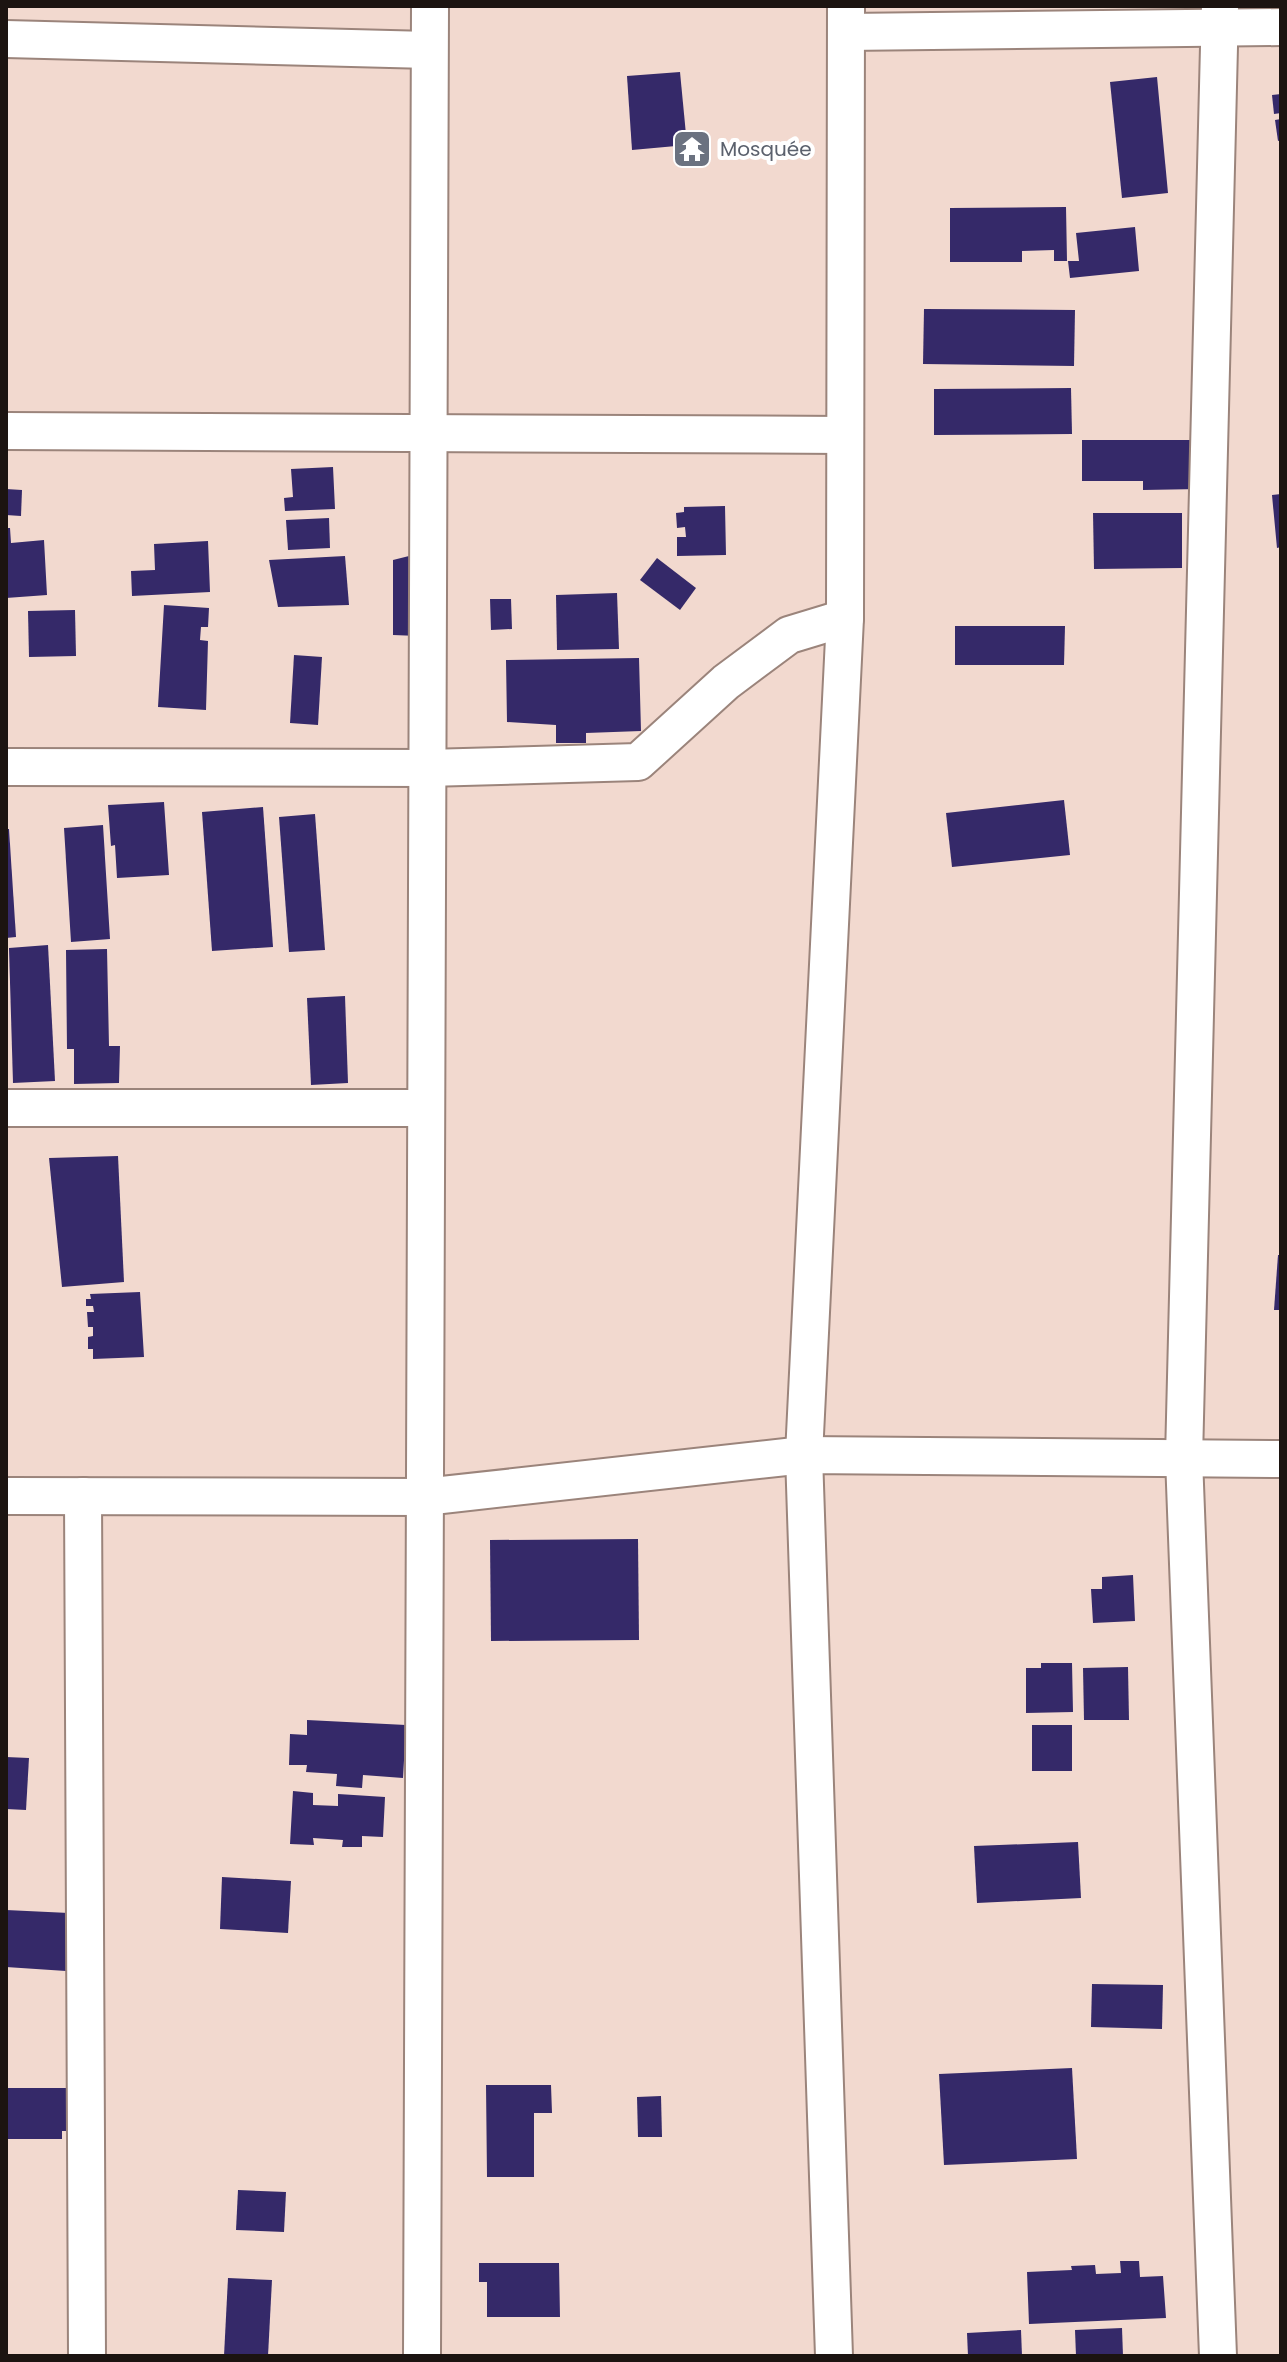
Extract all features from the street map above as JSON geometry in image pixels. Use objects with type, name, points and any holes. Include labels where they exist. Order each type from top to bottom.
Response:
[{"type":"street","points":[[422,2356],[430,6]]},
{"type":"street","points":[[1218,2356],[1184,1458],[1220,16]]},
{"type":"street","points":[[834,2356],[804,1455],[845,618],[846,19],[1220,16],[1281,27]]},
{"type":"street","points":[[6,39],[429,50]]},
{"type":"street","points":[[6,431],[845,435]]},
{"type":"street","points":[[6,767],[427,768],[638,762],[726,682],[789,635],[845,618]]},
{"type":"street","points":[[6,1108],[426,1108]]},
{"type":"street","points":[[6,1496],[424,1497],[804,1455],[1281,1459]]},
{"type":"street","points":[[83,1496],[87,2356]]},
{"type":"building","points":[[680,72],[687,145],[632,150],[627,76]]},
{"type":"building","points":[[1157,77],[1168,193],[1122,198],[1110,82]]},
{"type":"building","points":[[1281,94],[1281,113],[1274,114],[1272,95]]},
{"type":"building","points":[[1281,119],[1281,140],[1278,141],[1275,120]]},
{"type":"building","points":[[1066,207],[1067,261],[1054,261],[1054,250],[1022,251],[1022,262],[950,262],[950,208]]},
{"type":"building","points":[[1135,227],[1139,271],[1070,278],[1068,261],[1079,261],[1076,233]]},
{"type":"building","points":[[924,309],[1075,310],[1074,366],[923,364]]},
{"type":"building","points":[[1071,388],[1072,434],[934,435],[934,389]]},
{"type":"building","points":[[1082,440],[1199,440],[1200,489],[1143,490],[1143,481],[1082,481]]},
{"type":"building","points":[[333,467],[335,509],[285,511],[284,498],[293,497],[291,469]]},
{"type":"building","points":[[6,489],[22,490],[21,516],[6,515]]},
{"type":"building","points":[[1281,494],[1281,547],[1277,548],[1272,495]]},
{"type":"building","points":[[725,506],[726,555],[677,556],[677,537],[686,537],[685,527],[677,528],[676,513],[684,512],[684,507]]},
{"type":"building","points":[[1093,513],[1182,513],[1182,568],[1094,569]]},
{"type":"building","points":[[329,518],[330,548],[288,550],[286,520]]},
{"type":"building","points":[[6,528],[10,528],[11,543],[44,540],[47,595],[6,598]]},
{"type":"building","points":[[208,541],[210,592],[132,596],[131,571],[155,570],[154,544]]},
{"type":"building","points":[[421,553],[418,636],[393,635],[393,560]]},
{"type":"building","points":[[345,556],[349,605],[278,607],[269,560]]},
{"type":"building","points":[[657,558],[696,588],[680,610],[640,580]]},
{"type":"building","points":[[617,593],[619,649],[557,650],[556,595]]},
{"type":"building","points":[[490,599],[511,599],[512,629],[491,630]]},
{"type":"building","points":[[164,605],[209,608],[208,627],[201,627],[200,640],[208,641],[206,710],[158,707]]},
{"type":"building","points":[[75,610],[76,656],[29,657],[28,611]]},
{"type":"building","points":[[955,626],[1065,626],[1064,665],[955,665]]},
{"type":"building","points":[[294,655],[322,657],[318,725],[290,723]]},
{"type":"building","points":[[639,658],[641,731],[586,733],[586,743],[556,743],[556,725],[507,722],[506,660]]},
{"type":"building","points":[[1064,800],[1070,855],[952,867],[946,813]]},
{"type":"building","points":[[164,802],[169,875],[117,878],[108,805]]},
{"type":"building","points":[[263,807],[273,947],[212,951],[202,812]]},
{"type":"building","points":[[315,814],[325,950],[289,952],[279,817]]},
{"type":"building","points":[[103,825],[110,939],[71,942],[64,828]]},
{"type":"building","points":[[6,829],[9,829],[16,937],[6,938]]},
{"type":"building","points":[[48,945],[55,1081],[13,1083],[9,948]]},
{"type":"building","points":[[107,949],[109,1046],[120,1046],[119,1083],[74,1084],[74,1049],[67,1049],[66,950]]},
{"type":"building","points":[[345,996],[348,1083],[311,1085],[307,998]]},
{"type":"building","points":[[118,1156],[124,1282],[62,1287],[49,1158]]},
{"type":"building","points":[[1278,1255],[1281,1255],[1281,1310],[1274,1310]]},
{"type":"building","points":[[140,1292],[144,1357],[93,1359],[93,1349],[88,1349],[88,1337],[93,1336],[93,1327],[88,1327],[87,1312],[94,1312],[93,1306],[86,1306],[86,1299],[91,1299],[90,1294]]},
{"type":"building","points":[[638,1539],[639,1640],[491,1641],[490,1540]]},
{"type":"building","points":[[1133,1575],[1135,1621],[1093,1623],[1091,1589],[1102,1589],[1102,1577]]},
{"type":"building","points":[[1041,1663],[1072,1663],[1073,1712],[1026,1713],[1026,1668],[1041,1668]]},
{"type":"building","points":[[1128,1667],[1129,1720],[1084,1720],[1083,1668]]},
{"type":"building","points":[[307,1720],[406,1725],[403,1778],[363,1775],[362,1788],[336,1786],[337,1774],[306,1772],[307,1765],[289,1765],[290,1734],[307,1735]]},
{"type":"building","points":[[1032,1725],[1072,1725],[1072,1771],[1032,1771]]},
{"type":"building","points":[[6,1757],[29,1758],[26,1810],[6,1809]]},
{"type":"building","points":[[293,1791],[313,1793],[313,1805],[338,1806],[338,1794],[385,1797],[383,1837],[362,1836],[362,1847],[342,1847],[343,1840],[313,1838],[314,1845],[290,1844]]},
{"type":"building","points":[[1078,1842],[1081,1898],[977,1903],[974,1846]]},
{"type":"building","points":[[222,1877],[291,1881],[288,1933],[220,1929]]},
{"type":"building","points":[[6,1910],[69,1913],[66,1971],[6,1967]]},
{"type":"building","points":[[1092,1984],[1163,1985],[1162,2029],[1091,2027]]},
{"type":"building","points":[[1072,2068],[1077,2159],[944,2165],[939,2074]]},
{"type":"building","points":[[486,2085],[551,2085],[552,2113],[534,2113],[534,2177],[487,2177]]},
{"type":"building","points":[[6,2088],[82,2088],[81,2131],[62,2131],[62,2139],[6,2139]]},
{"type":"building","points":[[661,2096],[662,2137],[638,2137],[637,2097]]},
{"type":"building","points":[[238,2190],[286,2192],[284,2232],[236,2230]]},
{"type":"building","points":[[1120,2261],[1139,2261],[1140,2277],[1163,2276],[1166,2318],[1029,2324],[1027,2272],[1072,2270],[1071,2266],[1095,2265],[1096,2274],[1121,2273]]},
{"type":"building","points":[[479,2263],[559,2263],[560,2317],[487,2317],[487,2282],[479,2282]]},
{"type":"building","points":[[228,2278],[272,2280],[268,2356],[224,2356]]},
{"type":"building","points":[[1122,2328],[1123,2356],[1076,2356],[1075,2330]]},
{"type":"building","points":[[1021,2330],[1022,2356],[968,2356],[967,2333]]},
{"type":"place","name":"Mosquée","points":[[692,149]]}]
